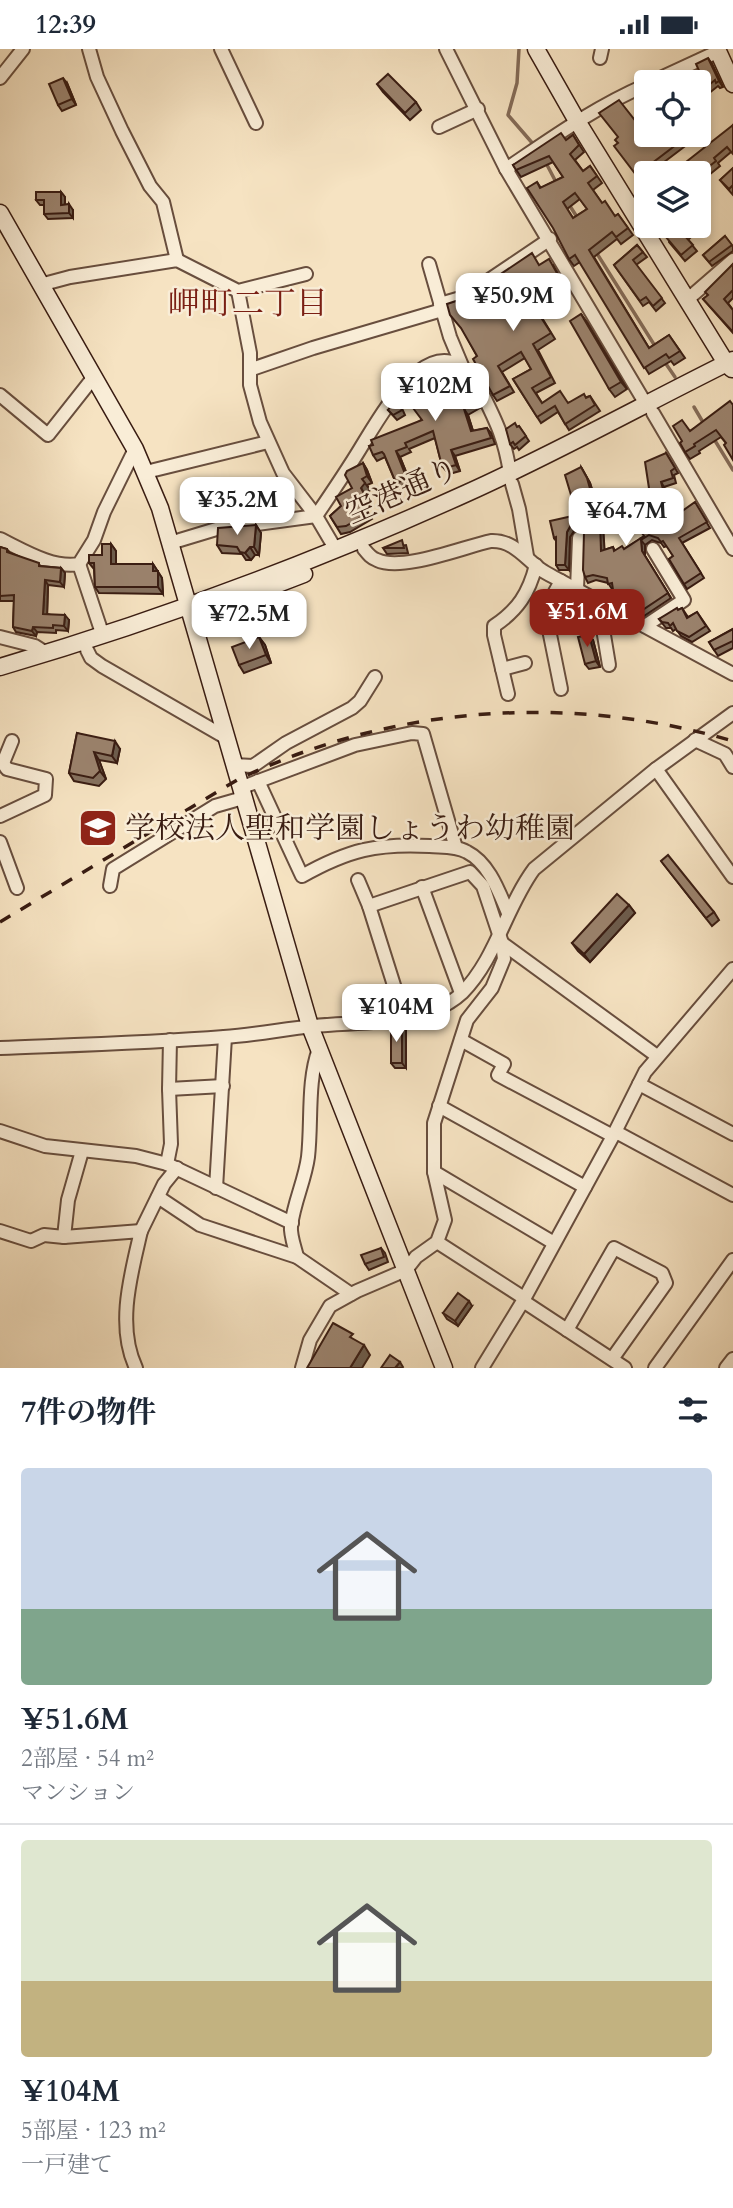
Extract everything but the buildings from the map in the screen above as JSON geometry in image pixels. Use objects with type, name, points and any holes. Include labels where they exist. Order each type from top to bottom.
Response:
[{"type":"street","points":[[0,78],[23,49]]},
{"type":"street","points":[[89,49],[109,105],[150,187],[163,202],[177,260]]},
{"type":"street","points":[[220,49],[256,123]]},
{"type":"street","points":[[446,49],[506,169],[733,549]]},
{"type":"street","points":[[536,49],[577,121],[731,366]]},
{"type":"street","points":[[677,70],[718,50],[733,84]]},
{"type":"street","points":[[506,169],[577,121],[634,90]]},
{"type":"street","points":[[439,127],[478,109]]},
{"type":"street","points":[[0,213],[135,449],[160,508],[310,1026],[444,1368]]},
{"type":"street","points":[[252,369],[464,297],[550,239]]},
{"type":"street","points":[[40,285],[70,277],[177,260],[238,291],[306,274]]},
{"type":"street","points":[[688,299],[733,260]]},
{"type":"street","points":[[429,264],[463,369]]},
{"type":"street","points":[[238,291],[252,369],[252,398],[268,442],[283,473],[316,516],[336,550]]},
{"type":"street","points":[[170,543],[223,527],[316,516],[391,399],[410,377],[429,364],[445,361],[463,369],[475,380],[501,430],[531,561],[529,589],[520,605],[494,626],[508,694]]},
{"type":"street","name":"空港通り","points":[[0,667],[279,584],[364,549],[511,479],[731,366]]},
{"type":"street","points":[[0,395],[48,435],[93,377]]},
{"type":"street","points":[[146,472],[268,442]]},
{"type":"street","points":[[0,539],[56,563],[69,566],[79,564],[94,540],[104,512],[135,449]]},
{"type":"street","name":"空港通り","points":[[0,676],[87,650],[190,611],[511,479]]},
{"type":"street","points":[[577,589],[579,538]]},
{"type":"street","points":[[364,549],[380,562],[408,562],[500,541],[511,545],[561,582],[733,674]]},
{"type":"street","points":[[645,627],[684,600],[653,549]]},
{"type":"street","points":[[79,564],[103,636]]},
{"type":"street","points":[[561,582],[545,610],[561,689]]},
{"type":"street","points":[[603,604],[600,611],[609,665]]},
{"type":"street","points":[[0,637],[35,646],[46,653]]},
{"type":"street","points":[[87,650],[91,658],[102,666],[225,737]]},
{"type":"street","points":[[502,669],[525,663]]},
{"type":"street","points":[[234,765],[253,766],[286,743],[352,708],[360,701],[375,677]]},
{"type":"street","points":[[0,1048],[225,1037],[310,1026],[369,1023],[439,1008],[461,993],[501,938],[508,913],[534,869],[656,769],[733,713]]},
{"type":"street","points":[[110,886],[113,869],[258,781],[355,745],[412,733],[423,734],[456,848]]},
{"type":"street","points":[[695,740],[725,754],[733,767]]},
{"type":"street","points":[[0,816],[45,796],[46,779],[7,769],[3,763],[12,741]]},
{"type":"street","points":[[656,769],[733,877]]},
{"type":"street","points":[[258,781],[302,876],[329,861],[368,848],[409,845],[456,848],[473,856],[484,867],[498,887],[508,913]]},
{"type":"street","points":[[0,842],[18,888]]},
{"type":"street","points":[[302,1368],[310,1340],[330,1306],[406,1270],[416,1257],[437,1242],[445,1220],[434,1172],[433,1138],[439,1106],[467,1020],[492,988],[504,959],[501,938],[483,886],[470,872],[369,906]]},
{"type":"street","points":[[358,880],[369,906],[404,1017]]},
{"type":"street","points":[[422,887],[461,993]]},
{"type":"street","points":[[501,938],[657,1056]]},
{"type":"street","points":[[482,1368],[615,1134],[639,1084],[657,1056],[733,969]]},
{"type":"street","points":[[216,1188],[225,1037]]},
{"type":"street","points":[[136,1368],[129,1342],[126,1302],[141,1231],[172,1166],[170,1040]]},
{"type":"street","points":[[461,1040],[504,1064],[498,1075],[733,1195]]},
{"type":"street","points":[[297,1257],[290,1228],[307,1160],[314,1061],[319,1049]]},
{"type":"street","points":[[639,1084],[733,1134]]},
{"type":"street","points":[[169,1089],[223,1086]]},
{"type":"street","points":[[439,1106],[585,1187]]},
{"type":"street","points":[[0,1131],[45,1146],[136,1156],[172,1166],[292,1223]]},
{"type":"street","points":[[64,1237],[68,1200],[82,1151]]},
{"type":"street","points":[[434,1172],[554,1243]]},
{"type":"street","points":[[158,1197],[200,1225],[297,1257],[351,1294]]},
{"type":"street","points":[[0,1231],[31,1241],[44,1235],[64,1237],[141,1231]]},
{"type":"street","points":[[437,1242],[625,1368]]},
{"type":"street","points":[[567,1330],[614,1248],[662,1273],[666,1283],[612,1359]]},
{"type":"street","points":[[655,1368],[733,1260]]},
{"type":"street","points":[[726,1368],[733,1359]]},
{"type":"waterway","points":[[519,49],[517,83],[508,115],[534,145]]},
{"type":"waterway","points":[[546,163],[557,184]]},
{"type":"waterway","points":[[568,203],[577,217]]},
{"type":"waterway","points":[[596,252],[655,346]]},
{"type":"waterway","points":[[664,361],[675,377]]},
{"type":"waterway","points":[[694,407],[704,424]]},
{"type":"waterway","points":[[714,439],[733,470]]},
{"type":"railway","points":[[0,922],[237,780],[296,755],[357,736],[419,722],[482,714],[545,712],[608,716],[671,726],[733,741]]},
{"type":"place","name":"学校法人聖和学園しょうわ幼稚園","points":[[98,828]]},
{"type":"district","name":"岬町二丁目","points":[[248,304]]}]
